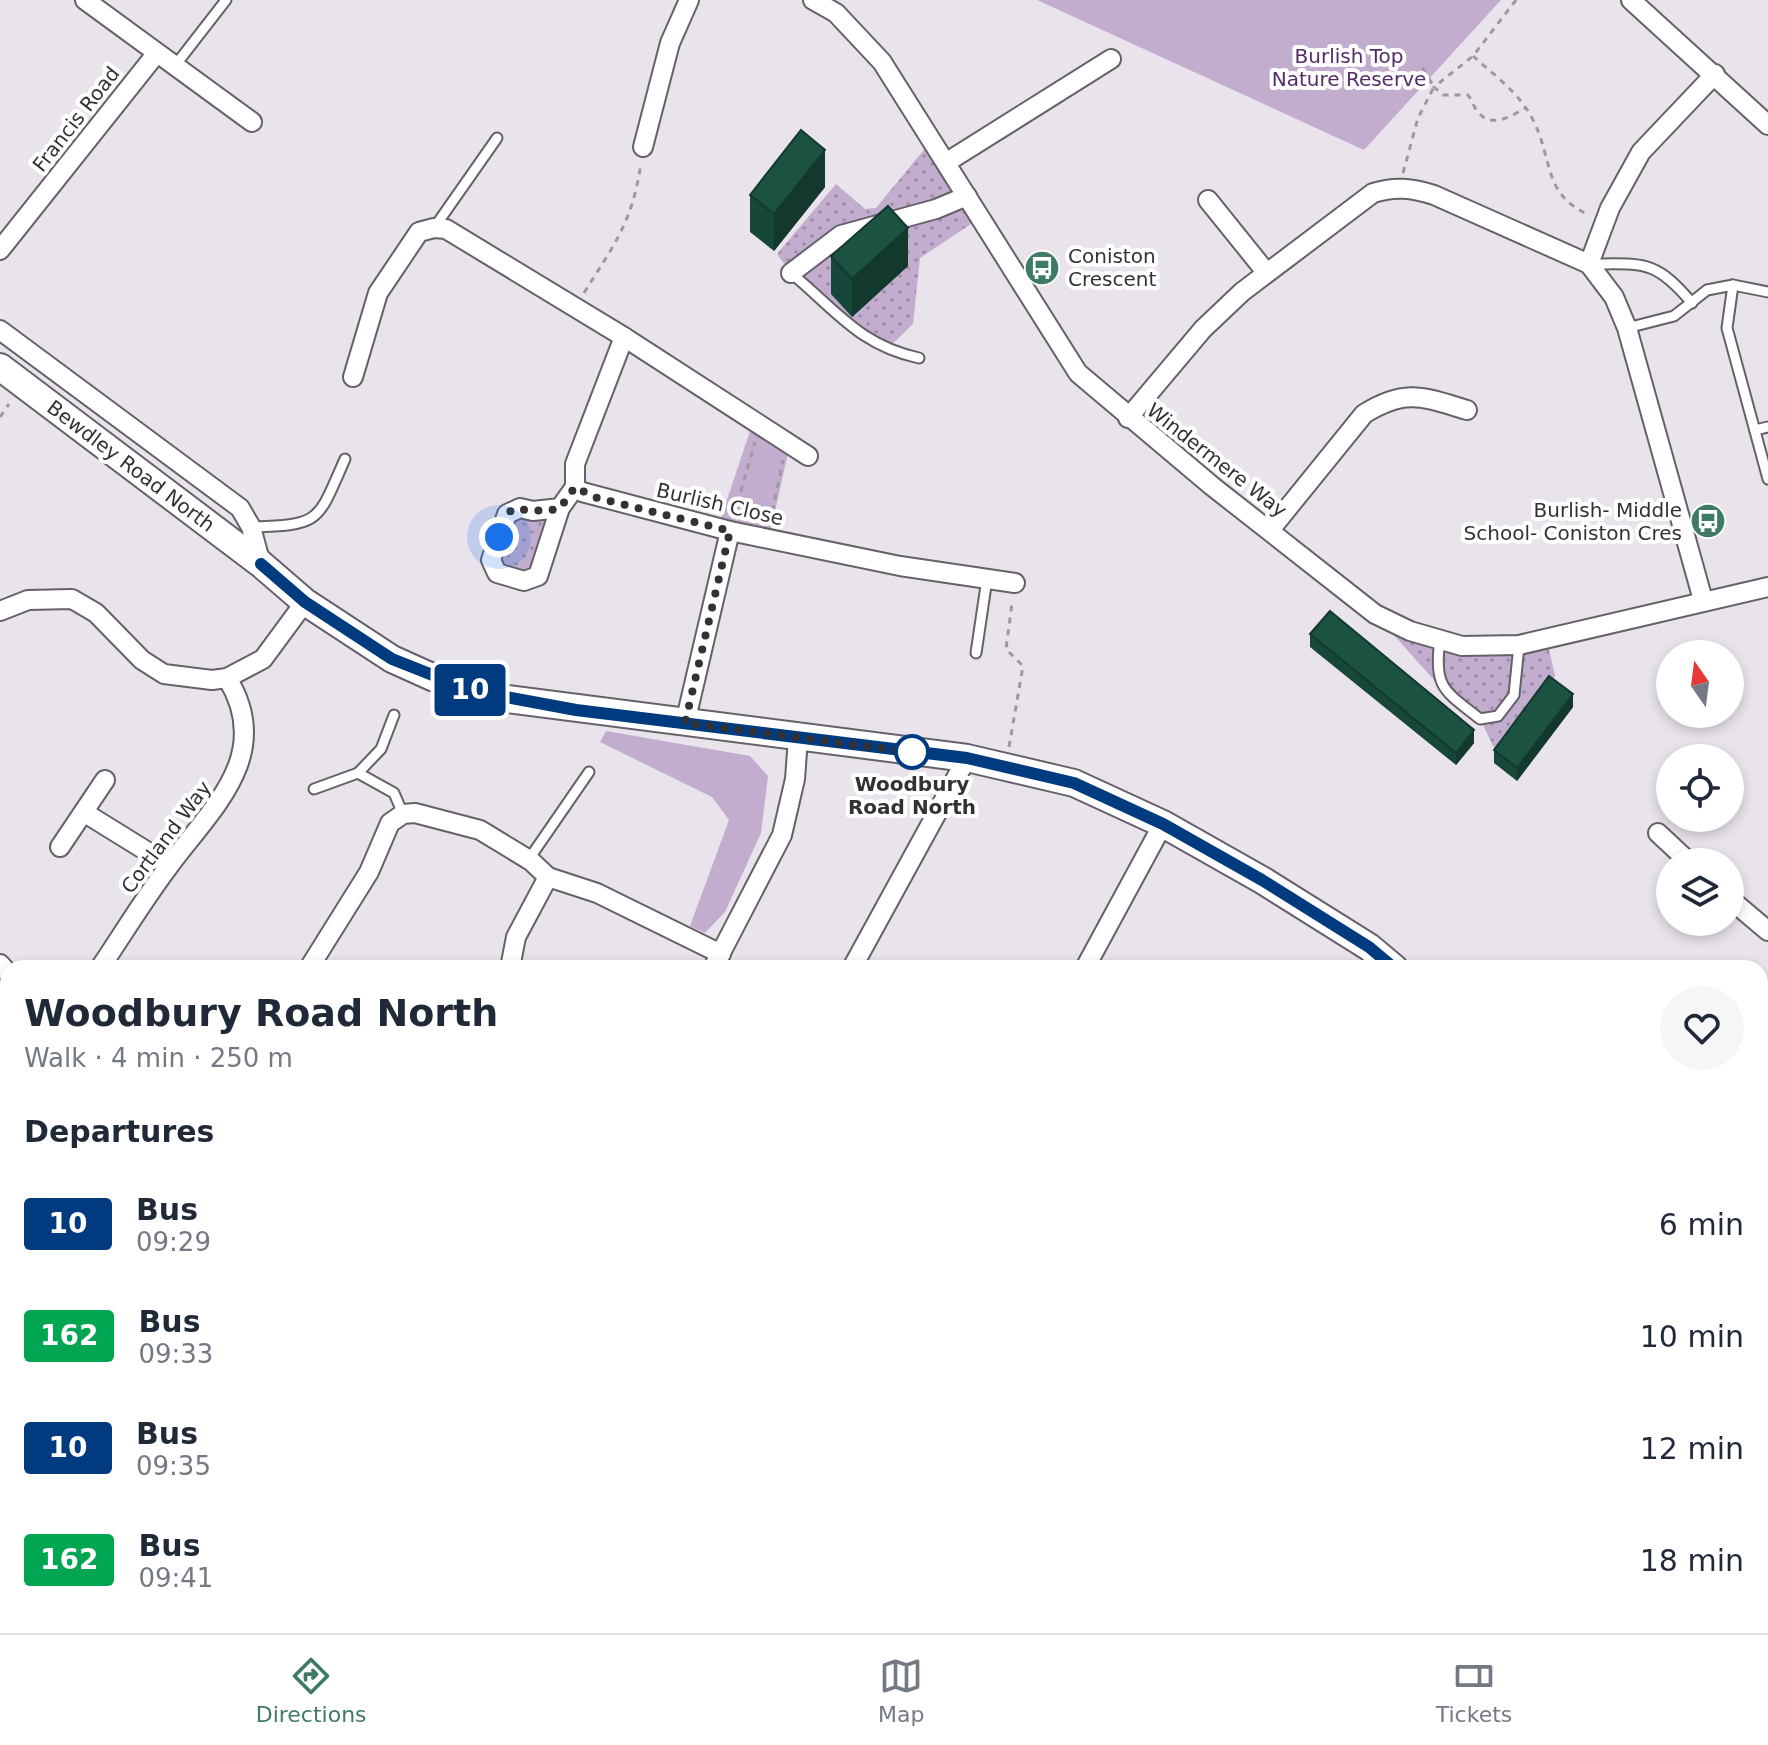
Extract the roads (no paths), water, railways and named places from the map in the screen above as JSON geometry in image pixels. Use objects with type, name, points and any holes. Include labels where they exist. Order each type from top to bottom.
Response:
[{"type":"main road","name":"Bewdley Road North","points":[[0,367],[261,564],[305,602],[392,659],[473,691],[576,710],[967,758],[1074,783],[1163,824],[1262,880],[1369,947],[1384,960]]},
{"type":"street","points":[[85,0],[252,122]]},
{"type":"street","points":[[643,147],[670,43],[689,0]]},
{"type":"street","name":"Windermere Way","points":[[813,0],[836,13],[882,62],[1078,373],[1128,418],[1375,614],[1462,646],[1519,645],[1547,641],[1703,600],[1768,587]]},
{"type":"street","points":[[1631,0],[1768,125]]},
{"type":"street","name":"Francis Road","points":[[0,250],[156,54]]},
{"type":"street","points":[[947,162],[1111,59]]},
{"type":"street","points":[[1589,264],[1605,222],[1641,152],[1715,74]]},
{"type":"street","points":[[1128,418],[1203,329],[1266,272],[1373,193],[1399,188],[1434,195],[1589,264],[1614,297],[1627,328],[1703,600]]},
{"type":"street","points":[[791,273],[841,235],[936,209],[967,196]]},
{"type":"street","points":[[1208,200],[1266,272]]},
{"type":"street","points":[[353,377],[378,293],[419,232],[446,229],[624,337],[808,456]]},
{"type":"street","points":[[0,330],[240,508],[251,527],[261,564]]},
{"type":"street","points":[[551,533],[543,517],[533,511],[520,508],[507,514],[491,560],[492,567],[497,573],[532,580],[538,576],[560,508],[575,487],[575,464],[624,337]]},
{"type":"street","points":[[1270,530],[1364,414],[1382,403],[1400,396],[1418,395],[1467,410]]},
{"type":"street","name":"Burlish Close","points":[[575,487],[594,497],[730,531],[900,566],[1015,583]]},
{"type":"street","points":[[533,511],[560,508]]},
{"type":"street","points":[[685,723],[730,531]]},
{"type":"street","points":[[0,611],[28,600],[72,599],[96,613],[142,660],[164,674],[189,680],[227,678],[263,659],[305,602]]},
{"type":"street","name":"Cortland Way","points":[[105,960],[169,865],[227,793],[237,771],[243,709],[227,678]]},
{"type":"street","points":[[718,960],[782,835],[795,779],[798,738]]},
{"type":"street","points":[[856,960],[967,758]]},
{"type":"street","points":[[60,847],[105,780]]},
{"type":"street","points":[[85,813],[169,865]]},
{"type":"street","points":[[314,960],[369,872],[383,833],[403,814],[428,814],[480,830],[529,859],[548,877],[597,893],[715,960]]},
{"type":"street","points":[[1089,960],[1163,824]]},
{"type":"street","points":[[1658,833],[1674,848]]},
{"type":"street","points":[[512,960],[516,937],[548,877]]},
{"type":"street","points":[[1744,911],[1768,931]]},
{"type":"lane","points":[[174,67],[226,0]]},
{"type":"lane","points":[[434,228],[497,138]]},
{"type":"lane","points":[[1589,264],[1642,264],[1664,272],[1692,303]]},
{"type":"lane","points":[[791,273],[845,322],[886,350],[919,358]]},
{"type":"lane","points":[[1733,285],[1727,328],[1768,479]]},
{"type":"lane","points":[[1627,328],[1674,316],[1707,290],[1733,285],[1768,292]]},
{"type":"lane","points":[[1755,430],[1768,427]]},
{"type":"lane","points":[[251,527],[296,526],[310,521],[322,512],[345,459]]},
{"type":"lane","points":[[976,653],[987,579]]},
{"type":"lane","points":[[1440,640],[1437,664],[1442,689],[1480,719],[1498,716],[1514,695],[1519,645]]},
{"type":"lane","points":[[314,789],[358,773],[381,749],[394,715]]},
{"type":"lane","points":[[529,859],[589,772]]},
{"type":"lane","points":[[358,773],[394,793],[403,814]]},
{"type":"place","name":"Coniston Crescent","points":[[1042,268]]},
{"type":"place","name":"Burlish- Middle School- Coniston Cres","points":[[1708,521]]},
{"type":"place","name":"Woodbury Road North","points":[[912,752]]},
{"type":"park label","name":"Burlish Top Nature Reserve","points":[[1349,68]]}]
